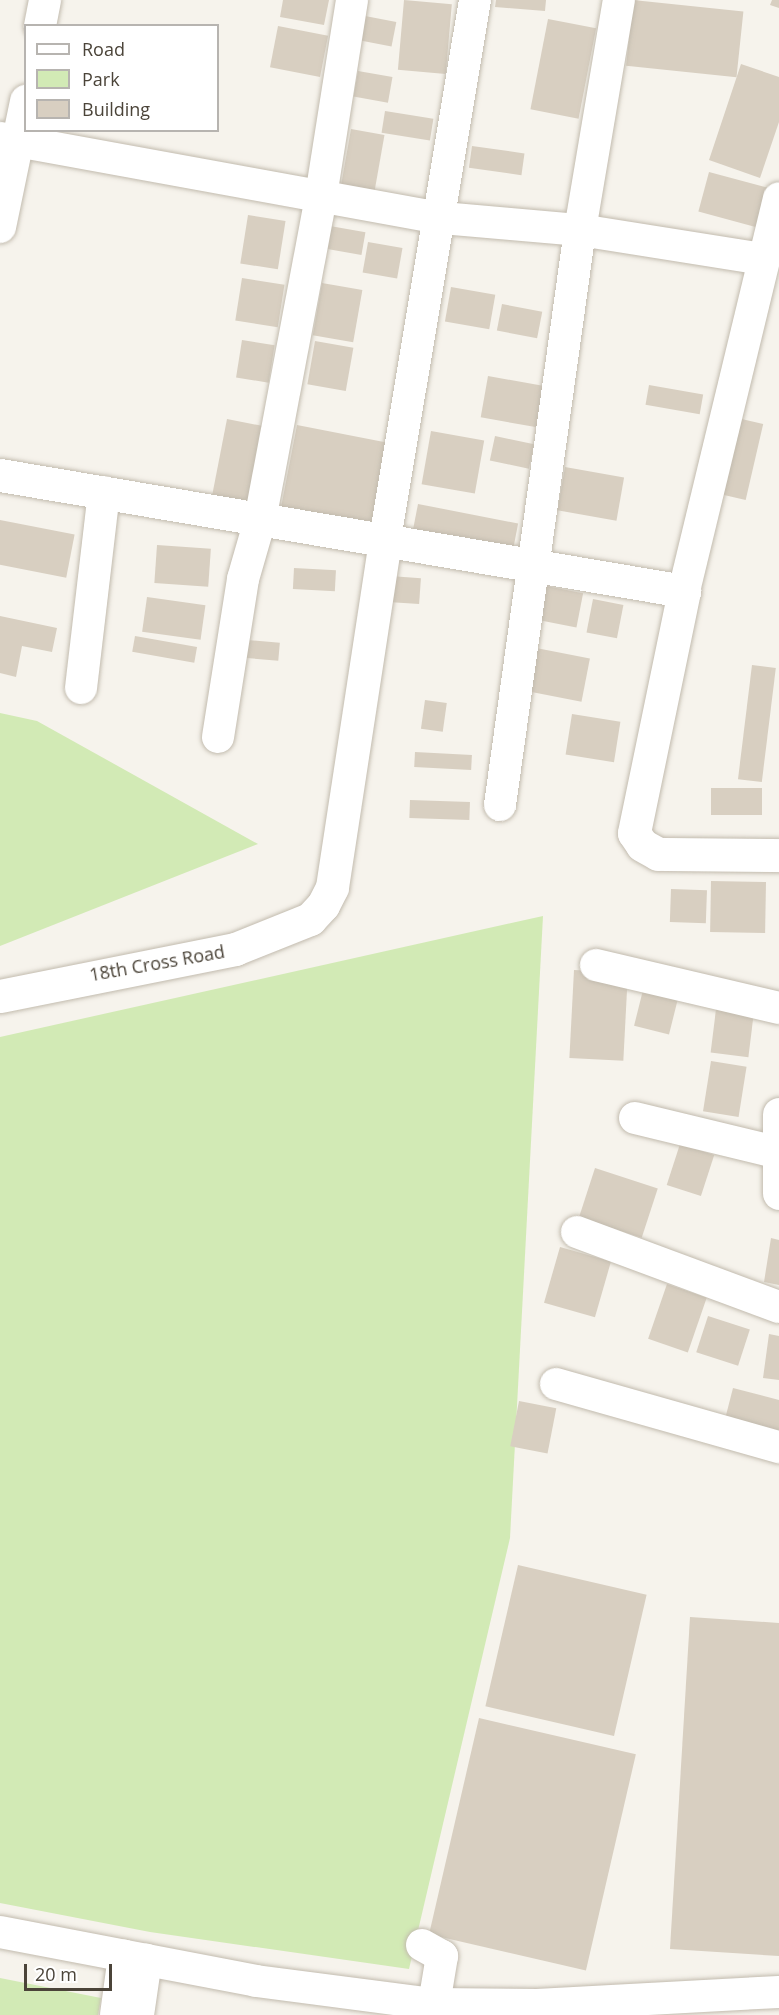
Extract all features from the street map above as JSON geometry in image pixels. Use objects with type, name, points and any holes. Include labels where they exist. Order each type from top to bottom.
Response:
[{"type":"street","points":[[40,24],[45,0]]},
{"type":"street","points":[[218,737],[238,601],[260,520],[321,196],[352,0]]},
{"type":"street","points":[[384,539],[442,218],[475,0]]},
{"type":"street","points":[[500,805],[580,230],[619,0]]},
{"type":"street","points":[[0,227],[9,139],[24,105]]},
{"type":"street","points":[[9,139],[442,218],[580,230],[763,260]]},
{"type":"street","points":[[779,198],[763,260],[766,301],[684,591],[634,833],[642,846],[658,854],[779,855]]},
{"type":"street","points":[[0,475],[684,591]]},
{"type":"street","points":[[81,688],[104,492]]},
{"type":"street","name":"18th Cross Road","points":[[0,996],[235,949],[310,920],[332,887],[384,539]]},
{"type":"street","points":[[596,965],[779,1008]]},
{"type":"street","points":[[779,1114],[776,1152],[779,1193]]},
{"type":"street","points":[[635,1118],[776,1152]]},
{"type":"street","points":[[577,1233],[779,1307]]},
{"type":"street","points":[[556,1384],[779,1447]]},
{"type":"street","points":[[0,1932],[135,1958],[435,2004],[538,1995],[779,1992]]},
{"type":"street","points":[[422,1945],[442,1956],[435,2004]]},
{"type":"street","points":[[124,2015],[135,1958]]},
{"type":"green space","points":[[0,713],[37,721],[258,844],[0,946]]},
{"type":"green space","points":[[543,916],[510,1538],[409,1969],[150,1932],[0,1903],[0,1037]]},
{"type":"green space","points":[[0,1978],[101,1998],[98,2015],[0,2015]]},
{"type":"building","points":[[283,0],[329,0],[324,25],[280,17]]},
{"type":"building","points":[[404,0],[452,4],[446,74],[398,70]]},
{"type":"building","points":[[496,0],[546,0],[545,11],[495,7]]},
{"type":"building","points":[[633,0],[743,12],[736,77],[626,66]]},
{"type":"building","points":[[772,0],[779,0],[779,8],[770,5]]},
{"type":"building","points":[[360,15],[396,22],[392,47],[355,40]]},
{"type":"building","points":[[548,19],[596,28],[579,119],[530,109]]},
{"type":"building","points":[[278,26],[328,36],[320,77],[270,67]]},
{"type":"building","points":[[741,64],[779,77],[779,122],[760,178],[709,160]]},
{"type":"building","points":[[358,71],[392,77],[388,103],[353,97]]},
{"type":"building","points":[[385,111],[433,119],[430,140],[382,133]]},
{"type":"building","points":[[351,129],[384,135],[374,192],[341,186]]},
{"type":"building","points":[[472,146],[524,153],[521,175],[469,168]]},
{"type":"building","points":[[709,172],[768,188],[757,227],[698,212]]},
{"type":"building","points":[[248,215],[286,221],[278,269],[240,263]]},
{"type":"building","points":[[330,226],[365,232],[361,255],[326,249]]},
{"type":"building","points":[[368,242],[402,248],[397,279],[363,273]]},
{"type":"building","points":[[242,278],[284,285],[278,327],[235,320]]},
{"type":"building","points":[[322,283],[362,290],[353,342],[313,335]]},
{"type":"building","points":[[451,287],[495,295],[489,329],[445,321]]},
{"type":"building","points":[[502,304],[542,312],[537,338],[497,331]]},
{"type":"building","points":[[242,340],[275,345],[269,383],[236,378]]},
{"type":"building","points":[[315,341],[353,348],[346,391],[307,384]]},
{"type":"building","points":[[488,376],[544,386],[537,427],[481,417]]},
{"type":"building","points":[[649,385],[703,395],[700,414],[646,405]]},
{"type":"building","points":[[733,417],[763,424],[746,500],[715,493]]},
{"type":"building","points":[[227,419],[263,426],[248,503],[212,496]]},
{"type":"building","points":[[297,425],[394,444],[377,531],[280,512]]},
{"type":"building","points":[[431,431],[484,440],[475,494],[422,484]]},
{"type":"building","points":[[495,436],[534,444],[529,469],[490,460]]},
{"type":"building","points":[[565,467],[624,477],[616,521],[557,510]]},
{"type":"building","points":[[418,504],[518,523],[513,552],[412,532]]},
{"type":"building","points":[[0,520],[75,535],[66,578],[0,565]]},
{"type":"building","points":[[157,545],[211,549],[208,587],[154,583]]},
{"type":"building","points":[[294,568],[336,570],[335,591],[293,589]]},
{"type":"building","points":[[390,576],[421,578],[419,604],[388,602]]},
{"type":"building","points":[[536,584],[583,593],[576,628],[529,618]]},
{"type":"building","points":[[147,597],[205,605],[201,640],[142,632]]},
{"type":"building","points":[[593,599],[623,605],[617,638],[587,632]]},
{"type":"building","points":[[0,616],[57,628],[52,652],[22,646],[16,677],[0,673]]},
{"type":"building","points":[[135,636],[197,647],[194,663],[132,652]]},
{"type":"building","points":[[236,639],[280,643],[278,661],[234,657]]},
{"type":"building","points":[[531,647],[590,658],[582,702],[523,690]]},
{"type":"building","points":[[752,665],[776,668],[762,782],[738,779]]},
{"type":"building","points":[[425,700],[447,703],[443,732],[421,729]]},
{"type":"building","points":[[572,714],[620,722],[614,762],[566,754]]},
{"type":"building","points":[[415,752],[472,755],[471,770],[414,767]]},
{"type":"building","points":[[711,788],[762,788],[762,815],[711,815]]},
{"type":"building","points":[[410,800],[470,802],[469,820],[409,818]]},
{"type":"building","points":[[711,881],[766,882],[765,933],[710,932]]},
{"type":"building","points":[[671,889],[707,890],[706,923],[670,922]]},
{"type":"building","points":[[574,970],[628,973],[623,1061],[569,1058]]},
{"type":"building","points":[[644,986],[679,995],[669,1034],[634,1026]]},
{"type":"building","points":[[717,1001],[755,1006],[748,1057],[711,1053]]},
{"type":"building","points":[[711,1061],[747,1067],[739,1117],[703,1111]]},
{"type":"building","points":[[680,1144],[714,1155],[701,1196],[667,1185]]},
{"type":"building","points":[[595,1168],[658,1188],[642,1238],[579,1217]]},
{"type":"building","points":[[771,1238],[779,1240],[779,1285],[764,1282]]},
{"type":"building","points":[[560,1247],[611,1262],[595,1317],[544,1303]]},
{"type":"building","points":[[667,1284],[707,1298],[688,1353],[648,1339]]},
{"type":"building","points":[[708,1316],[750,1330],[738,1366],[696,1352]]},
{"type":"building","points":[[769,1334],[779,1336],[779,1380],[763,1378]]},
{"type":"building","points":[[733,1388],[779,1400],[779,1437],[724,1423]]},
{"type":"building","points":[[519,1401],[556,1408],[548,1453],[510,1446]]},
{"type":"building","points":[[518,1565],[647,1595],[614,1736],[485,1706]]},
{"type":"building","points":[[690,1617],[779,1623],[779,1956],[670,1949]]},
{"type":"building","points":[[479,1718],[636,1754],[586,1971],[429,1934]]}]
